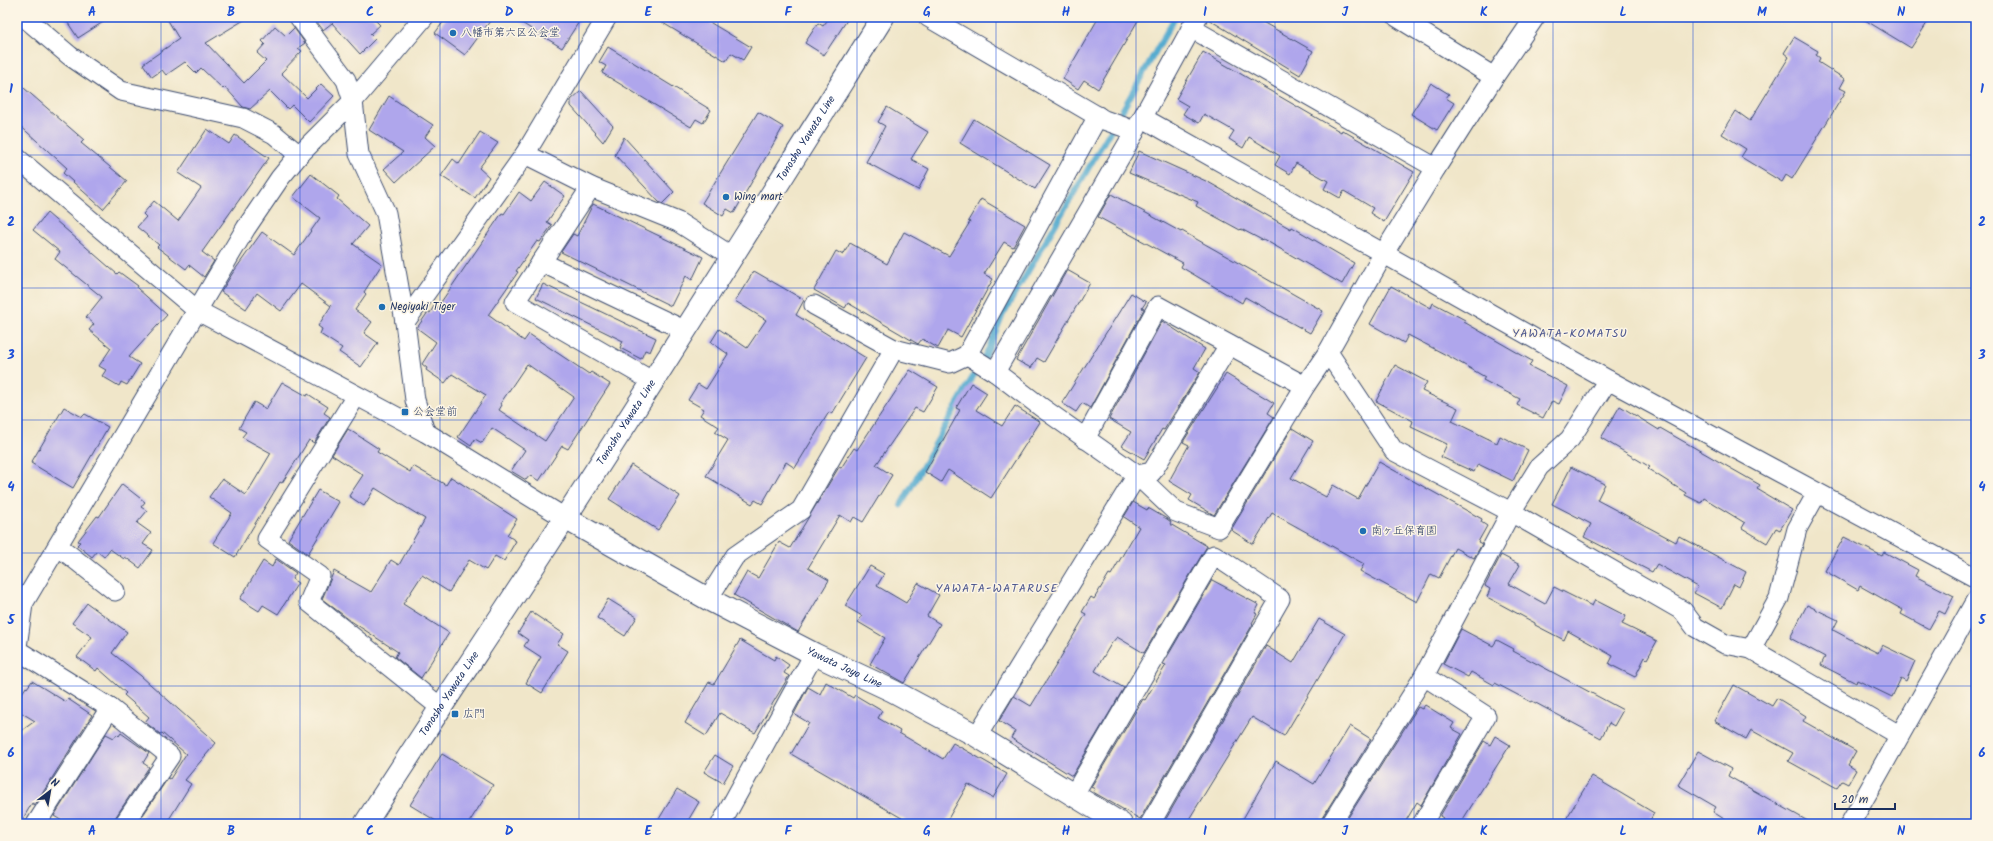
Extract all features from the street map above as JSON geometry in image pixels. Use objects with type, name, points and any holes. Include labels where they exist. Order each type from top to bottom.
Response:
[{"type":"main road","name":"Tonosho Yawata Line","points":[[365,824],[440,707],[565,518],[684,330],[733,257],[883,17]]},
{"type":"main road","name":"Yawata Joyo Line","points":[[565,518],[708,600],[814,654],[893,691],[976,736],[1121,824]]},
{"type":"street","points":[[24,17],[70,56],[121,91],[242,118],[274,134],[299,155]]},
{"type":"street","points":[[298,17],[346,80],[353,101],[359,154],[386,213],[405,322],[415,400],[425,432]]},
{"type":"street","points":[[17,646],[20,598],[58,546],[246,228],[280,178],[299,155],[353,101],[424,17]]},
{"type":"street","points":[[405,322],[525,154],[607,17]]},
{"type":"street","points":[[928,17],[1101,118],[1134,126],[1384,253],[1608,380],[1976,578]]},
{"type":"street","points":[[1397,17],[1494,77]]},
{"type":"street","points":[[814,305],[894,349],[950,363],[979,362],[1137,476],[1176,512],[1219,528],[1304,386],[1328,352],[1384,253],[1436,168],[1494,77],[1535,17]]},
{"type":"street","points":[[979,362],[1134,126],[1195,23],[1436,168]]},
{"type":"street","points":[[979,362],[1101,118]]},
{"type":"street","points":[[525,154],[591,187],[678,222],[733,257]]},
{"type":"street","points":[[17,158],[198,311],[425,432],[565,518]]},
{"type":"street","points":[[591,187],[515,302],[652,381]]},
{"type":"street","points":[[541,262],[684,330]]},
{"type":"street","points":[[1085,439],[1158,306],[1304,386]]},
{"type":"street","points":[[976,736],[1137,476],[1152,472],[1229,345]]},
{"type":"street","points":[[708,600],[735,556],[801,510],[894,349]]},
{"type":"street","points":[[1328,352],[1394,451],[1511,512],[1683,611],[1694,627],[1725,644],[1750,649],[1899,735]]},
{"type":"street","points":[[1331,824],[1424,676],[1511,512],[1539,467],[1570,439],[1608,380]]},
{"type":"street","points":[[356,396],[267,539],[320,576],[309,602],[440,707]]},
{"type":"street","points":[[1750,649],[1780,598],[1797,529],[1817,492]]},
{"type":"street","points":[[58,546],[115,590]]},
{"type":"street","points":[[1073,796],[1214,555],[1280,599],[1150,824]]},
{"type":"street","points":[[1850,824],[1976,600]]},
{"type":"street","points":[[17,650],[110,708],[170,756],[124,824]]},
{"type":"street","points":[[721,824],[814,654]]},
{"type":"street","points":[[1422,824],[1486,716],[1424,676]]},
{"type":"street","points":[[36,824],[110,708]]},
{"type":"building","points":[[64,17],[111,17],[78,38]]},
{"type":"building","points":[[166,17],[249,17],[206,43],[244,83],[266,61],[257,53],[265,44],[262,41],[275,26],[286,36],[294,28],[305,43],[298,48],[302,51],[281,73],[307,98],[321,84],[334,96],[309,122],[292,105],[288,109],[270,91],[250,109],[243,107],[225,87],[223,89],[201,68],[196,73],[185,62],[166,75],[162,70],[152,77],[143,64],[179,39]]},
{"type":"building","points":[[313,17],[372,17],[380,25],[370,34],[375,39],[360,54],[332,23],[323,30]]},
{"type":"building","points":[[447,17],[493,17],[465,55],[435,33]]},
{"type":"building","points":[[512,17],[582,17],[562,48]]},
{"type":"building","points":[[653,17],[701,17],[751,47],[743,60],[731,53],[726,61]]},
{"type":"building","points":[[830,17],[849,17],[824,55],[805,43],[818,23],[823,26]]},
{"type":"building","points":[[1099,17],[1140,17],[1098,89],[1084,80],[1078,89],[1063,79]]},
{"type":"building","points":[[1208,17],[1254,17],[1313,51],[1300,75],[1208,19]]},
{"type":"building","points":[[1860,17],[1931,17],[1911,48]]},
{"type":"building","points":[[1794,37],[1818,51],[1816,55],[1820,58],[1818,62],[1845,79],[1840,88],[1846,91],[1792,179],[1786,175],[1782,182],[1741,157],[1746,149],[1722,134],[1736,111],[1750,121],[1789,57],[1784,53]]},
{"type":"building","points":[[608,47],[711,110],[703,123],[696,119],[691,127],[602,73],[606,66],[599,62]]},
{"type":"building","points":[[1203,52],[1341,132],[1342,130],[1414,172],[1384,222],[1370,213],[1373,208],[1344,191],[1340,198],[1324,189],[1328,181],[1296,163],[1290,174],[1275,165],[1280,156],[1249,137],[1243,148],[1229,139],[1234,131],[1204,114],[1199,123],[1183,114],[1188,106],[1176,99]]},
{"type":"building","points":[[17,82],[84,140],[81,143],[127,181],[103,209],[63,173],[67,168],[17,123]]},
{"type":"building","points":[[1431,83],[1449,94],[1446,98],[1454,103],[1437,130],[1411,114]]},
{"type":"building","points":[[581,91],[613,126],[603,142],[571,106],[571,100]]},
{"type":"building","points":[[389,96],[433,125],[425,137],[435,146],[396,182],[384,169],[403,152],[369,130]]},
{"type":"building","points":[[887,107],[928,132],[911,159],[929,169],[918,190],[866,162],[885,126],[878,122]]},
{"type":"building","points":[[758,112],[783,127],[734,213],[727,209],[723,216],[702,203]]},
{"type":"building","points":[[974,119],[1050,165],[1035,189],[960,143]]},
{"type":"building","points":[[207,129],[229,144],[235,135],[269,158],[202,252],[214,261],[204,277],[189,265],[186,269],[157,247],[159,245],[137,227],[146,217],[143,214],[154,201],[178,221],[201,188],[178,173]]},
{"type":"building","points":[[480,132],[498,143],[479,168],[489,177],[475,198],[441,176],[453,159],[459,164]]},
{"type":"building","points":[[624,137],[674,192],[662,204],[615,155]]},
{"type":"building","points":[[1139,151],[1208,182],[1291,229],[1292,227],[1354,263],[1342,284],[1263,239],[1262,240],[1241,229],[1240,230],[1196,206],[1198,202],[1129,173]]},
{"type":"building","points":[[311,174],[339,196],[337,199],[368,226],[353,244],[382,264],[364,292],[366,294],[355,310],[372,322],[364,333],[378,343],[361,367],[339,352],[342,348],[320,334],[322,329],[318,326],[331,306],[301,284],[281,311],[257,293],[246,309],[221,292],[262,232],[294,255],[320,218],[293,197]]},
{"type":"building","points":[[545,182],[565,196],[547,222],[552,225],[540,242],[537,241],[516,271],[518,272],[488,315],[524,341],[529,334],[589,374],[591,372],[610,384],[568,449],[562,446],[539,481],[530,475],[526,480],[511,471],[525,450],[492,428],[482,443],[475,439],[471,446],[458,437],[486,395],[452,374],[445,383],[426,370],[427,368],[422,364],[436,342],[417,328],[434,306],[437,308],[502,213],[504,214],[519,192],[531,201]],"holes":[[[527,364],[574,397],[545,441],[499,410],[502,405],[500,404]]]},
{"type":"building","points":[[1111,194],[1181,232],[1182,231],[1323,311],[1310,333],[1245,297],[1242,303],[1181,267],[1183,263],[1098,217]]},
{"type":"building","points":[[981,199],[1025,225],[1013,247],[1004,242],[984,274],[993,279],[961,337],[948,330],[938,348],[922,339],[918,344],[848,303],[845,308],[814,290],[836,251],[843,255],[850,243],[887,264],[904,232],[949,256],[970,222],[968,221]]},
{"type":"building","points":[[593,204],[703,257],[692,280],[686,276],[671,306],[561,252],[573,234],[577,236]]},
{"type":"building","points":[[47,213],[117,274],[119,272],[138,286],[137,288],[167,315],[129,357],[140,364],[127,385],[121,382],[119,386],[102,376],[106,370],[99,366],[111,348],[89,330],[94,324],[86,317],[102,297],[55,259],[60,252],[33,230]]},
{"type":"building","points":[[1067,270],[1090,283],[1044,362],[1037,358],[1031,368],[1016,360]]},
{"type":"building","points":[[754,271],[804,300],[796,315],[866,358],[832,414],[829,412],[795,468],[786,462],[762,504],[755,500],[752,504],[706,476],[728,440],[715,432],[719,427],[700,415],[704,409],[688,400],[698,384],[706,389],[728,354],[711,342],[719,329],[747,348],[766,320],[735,301]]},
{"type":"building","points":[[543,284],[656,338],[650,352],[645,350],[641,359],[620,348],[623,341],[536,298]]},
{"type":"building","points":[[1391,286],[1431,308],[1433,303],[1465,320],[1464,322],[1532,361],[1529,366],[1568,386],[1559,404],[1552,401],[1543,418],[1517,405],[1520,399],[1483,380],[1485,377],[1452,358],[1408,335],[1404,343],[1370,324]]},
{"type":"building","points":[[1131,293],[1146,302],[1142,308],[1144,309],[1090,408],[1082,403],[1076,412],[1062,403]]},
{"type":"building","points":[[1162,321],[1205,349],[1194,368],[1200,372],[1144,459],[1122,446],[1131,432],[1109,419]]},
{"type":"building","points":[[1395,365],[1427,382],[1422,391],[1458,408],[1452,421],[1497,443],[1500,436],[1528,450],[1513,481],[1478,464],[1474,472],[1441,457],[1447,444],[1411,427],[1413,421],[1376,401]]},
{"type":"building","points":[[910,370],[938,387],[923,412],[915,408],[876,465],[892,475],[863,522],[854,517],[851,522],[840,515],[808,568],[829,580],[798,632],[734,595],[747,572],[758,578],[779,542],[790,548],[839,467],[841,468],[854,448],[857,450]]},
{"type":"building","points":[[1226,374],[1274,403],[1268,413],[1274,417],[1214,515],[1189,500],[1192,495],[1169,481],[1189,445],[1183,442]]},
{"type":"building","points":[[282,382],[307,396],[308,394],[328,407],[324,413],[330,417],[314,443],[309,440],[282,483],[280,482],[235,557],[213,543],[232,513],[209,497],[222,479],[246,495],[271,453],[242,437],[246,432],[239,428],[254,402],[266,409]]},
{"type":"building","points":[[971,383],[987,393],[976,410],[1002,426],[1015,406],[1040,422],[991,498],[948,470],[941,482],[925,472],[960,410],[956,408]]},
{"type":"building","points":[[1620,406],[1659,430],[1660,428],[1760,485],[1757,489],[1792,510],[1780,530],[1776,528],[1767,543],[1742,528],[1745,523],[1704,498],[1701,503],[1685,495],[1686,493],[1648,469],[1650,467],[1601,438]]},
{"type":"building","points":[[64,407],[82,417],[85,414],[108,427],[73,488],[31,463]]},
{"type":"building","points":[[1292,428],[1313,441],[1291,478],[1326,497],[1333,485],[1358,499],[1379,462],[1482,519],[1481,522],[1487,526],[1478,542],[1482,544],[1474,558],[1455,548],[1439,578],[1431,574],[1417,602],[1360,571],[1364,564],[1272,513],[1253,544],[1231,530]]},
{"type":"building","points":[[348,429],[379,449],[377,452],[410,472],[413,466],[446,485],[451,477],[517,519],[507,535],[516,541],[504,561],[495,556],[486,570],[469,560],[449,592],[422,575],[403,604],[449,633],[421,678],[395,657],[398,652],[351,621],[322,599],[334,571],[371,592],[391,560],[399,565],[425,519],[375,488],[364,506],[349,496],[363,475],[332,455]]},
{"type":"building","points":[[631,465],[680,496],[658,530],[609,499]]},
{"type":"building","points":[[1571,467],[1605,484],[1597,500],[1676,542],[1679,536],[1746,572],[1739,587],[1734,584],[1722,608],[1694,593],[1698,587],[1657,564],[1652,572],[1584,537],[1591,524],[1552,504]]},
{"type":"building","points":[[122,484],[145,502],[141,507],[147,511],[137,523],[151,533],[143,544],[153,550],[140,568],[125,557],[124,559],[110,549],[104,557],[97,551],[92,557],[77,545],[80,542],[78,541],[97,516],[99,517]]},
{"type":"building","points":[[318,490],[339,502],[308,554],[288,540]]},
{"type":"building","points":[[1133,502],[1147,510],[1148,508],[1167,519],[1171,522],[1170,524],[1207,546],[1144,653],[1117,637],[1111,644],[1095,671],[1124,688],[1072,776],[1011,738],[1015,731],[999,721],[1014,696],[1031,706],[1058,662],[1086,614],[1082,612],[1091,597],[1094,599],[1109,574],[1111,575],[1139,527],[1124,517]]},
{"type":"building","points":[[1844,537],[1882,556],[1884,552],[1918,570],[1915,576],[1954,596],[1945,614],[1939,611],[1929,629],[1901,614],[1903,610],[1860,586],[1858,590],[1825,571]]},
{"type":"building","points":[[1501,555],[1520,565],[1509,584],[1545,604],[1554,587],[1592,606],[1595,600],[1626,616],[1622,624],[1657,641],[1647,659],[1645,657],[1635,677],[1609,664],[1613,656],[1568,631],[1564,640],[1487,597],[1490,589],[1485,586]]},
{"type":"building","points":[[276,559],[296,573],[292,579],[298,583],[278,614],[263,605],[259,611],[240,599],[263,561],[272,567]]},
{"type":"building","points":[[870,566],[884,574],[877,586],[906,603],[918,583],[939,595],[927,616],[940,624],[904,683],[870,664],[885,638],[858,622],[862,616],[845,606]]},
{"type":"building","points":[[1212,580],[1259,605],[1255,613],[1257,614],[1252,623],[1253,624],[1140,819],[1093,792],[1095,789],[1091,787],[1143,699],[1145,700],[1166,665],[1163,664]]},
{"type":"building","points":[[608,599],[637,617],[625,636],[597,618]]},
{"type":"building","points":[[87,603],[127,632],[112,653],[141,676],[216,743],[185,780],[191,784],[166,824],[137,824],[168,778],[170,779],[186,754],[162,733],[160,734],[145,722],[149,717],[124,695],[126,693],[98,668],[96,671],[77,657],[92,637],[72,623]]},
{"type":"building","points":[[1807,605],[1838,620],[1833,630],[1850,639],[1878,653],[1882,645],[1915,661],[1906,681],[1901,678],[1892,697],[1857,680],[1856,683],[1821,665],[1825,657],[1790,638]]},
{"type":"building","points":[[531,612],[564,634],[557,644],[568,651],[542,693],[526,683],[541,657],[524,646],[528,640],[518,633]]},
{"type":"building","points":[[1319,619],[1345,634],[1284,736],[1252,717],[1186,824],[1163,824],[1266,646],[1293,663]]},
{"type":"building","points":[[1461,629],[1493,646],[1497,640],[1514,649],[1513,651],[1623,710],[1614,726],[1609,723],[1601,738],[1495,683],[1494,685],[1471,672],[1468,677],[1443,664]]},
{"type":"building","points":[[740,640],[774,660],[776,656],[789,665],[784,673],[789,676],[755,733],[720,713],[706,736],[685,723],[709,682],[714,684]]},
{"type":"building","points":[[32,681],[66,702],[68,699],[92,715],[35,805],[32,803],[20,824],[17,824],[17,734],[35,721],[17,710],[17,701]]},
{"type":"building","points":[[826,682],[853,698],[855,695],[882,711],[878,718],[900,731],[899,733],[943,759],[953,743],[1007,774],[993,798],[968,784],[945,824],[912,824],[791,754],[809,723],[794,714],[808,687],[820,694]]},
{"type":"building","points":[[1734,685],[1772,706],[1777,698],[1806,716],[1803,721],[1856,751],[1848,765],[1856,770],[1848,784],[1842,781],[1837,788],[1788,761],[1793,753],[1751,730],[1746,739],[1714,721]]},
{"type":"building","points":[[1425,705],[1454,723],[1451,728],[1462,734],[1421,805],[1417,802],[1404,824],[1344,824],[1418,707],[1422,709]]},
{"type":"building","points":[[1350,726],[1371,739],[1322,818],[1320,824],[1240,824],[1276,761],[1314,784]]},
{"type":"building","points":[[121,733],[149,753],[143,763],[149,767],[115,818],[113,824],[67,824],[54,816],[106,734],[114,738],[117,734],[119,736]]},
{"type":"building","points":[[1495,736],[1510,745],[1460,824],[1439,824],[1443,818],[1440,816],[1484,741],[1490,745]]},
{"type":"building","points":[[1698,751],[1731,769],[1728,776],[1813,824],[1732,824],[1713,812],[1716,807],[1678,785]]},
{"type":"building","points":[[442,754],[493,785],[468,824],[441,824],[410,805]]},
{"type":"building","points":[[715,755],[733,766],[723,783],[704,772]]},
{"type":"building","points":[[1592,776],[1654,813],[1648,824],[1563,824]]},
{"type":"building","points":[[677,789],[699,802],[686,824],[656,824]]},
{"type":"waterway","points":[[901,505],[989,348],[1002,316],[1175,17]]},
{"type":"place","name":"八幡市第六区公会堂","points":[[453,33]]},
{"type":"place","name":"Wing mart","points":[[726,197]]},
{"type":"place","name":"Negiyaki Tiger","points":[[382,307]]},
{"type":"place","name":"公会堂前","points":[[405,412]]},
{"type":"place","name":"南ヶ丘保育園","points":[[1363,531]]},
{"type":"place","name":"広門","points":[[455,714]]},
{"type":"district","name":"YAWATA-KOMATSU","points":[[1570,333]]},
{"type":"district","name":"YAWATA-WATARUSE","points":[[997,588]]}]
